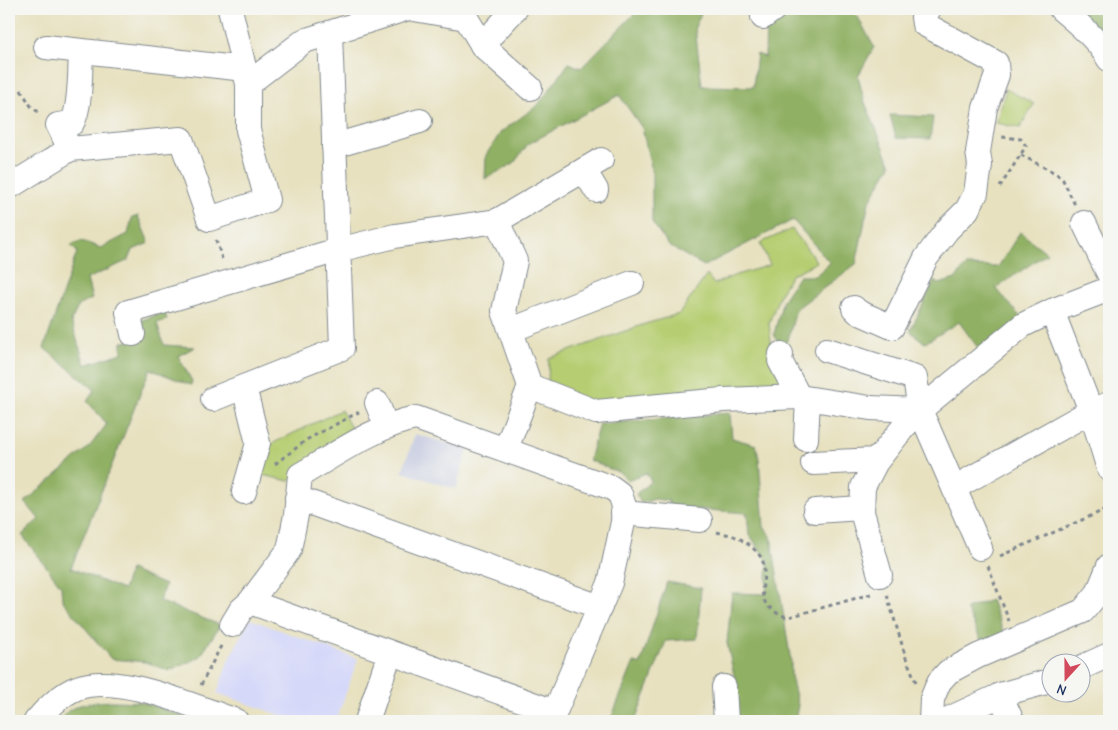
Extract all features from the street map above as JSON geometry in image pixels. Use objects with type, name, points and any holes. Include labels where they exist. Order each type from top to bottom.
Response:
[{"type":"street","points":[[9,187],[70,148],[181,139],[209,220],[267,200],[248,130],[247,76],[230,9]]},
{"type":"street","points":[[46,47],[247,76],[304,41],[405,9]]},
{"type":"street","points":[[414,9],[466,18],[482,44],[530,88]]},
{"type":"street","points":[[482,44],[515,9]]},
{"type":"street","points":[[854,308],[858,312],[892,327],[926,258],[947,230],[968,210],[976,193],[980,165],[978,152],[985,108],[997,75],[996,63],[924,24],[923,17],[929,9]]},
{"type":"street","points":[[1061,9],[1102,47],[1109,59]]},
{"type":"street","points":[[212,399],[342,348],[330,33]]},
{"type":"street","points":[[70,148],[58,125],[72,123],[74,118],[77,106],[81,51]]},
{"type":"street","points":[[334,146],[420,121]]},
{"type":"street","points":[[133,334],[128,312],[338,250],[395,236],[497,221],[594,173]]},
{"type":"street","points":[[497,221],[515,260],[504,311],[530,386],[506,448]]},
{"type":"street","points":[[1084,223],[1109,274]]},
{"type":"street","points":[[511,330],[632,284]]},
{"type":"street","points":[[881,588],[862,508],[863,487],[877,460],[920,410],[1023,325],[1052,311],[1109,289]]},
{"type":"street","points":[[1052,311],[1100,408],[1109,469]]},
{"type":"street","points":[[827,350],[914,378],[920,410],[983,555]]},
{"type":"street","points":[[780,354],[780,361],[804,398],[806,439]]},
{"type":"street","points":[[530,386],[596,412],[723,400],[804,398],[870,408],[920,410]]},
{"type":"street","points":[[244,387],[258,443],[244,492]]},
{"type":"street","points":[[954,488],[1100,408]]},
{"type":"street","points":[[232,625],[241,610],[250,602],[289,550],[300,475],[382,428],[401,420],[416,418],[506,448],[612,488],[620,494],[624,506],[623,522],[610,583],[553,717],[390,653],[250,602]]},
{"type":"street","points":[[813,463],[877,460]]},
{"type":"street","points":[[298,498],[600,607]]},
{"type":"street","points":[[815,511],[862,508]]},
{"type":"street","points":[[623,513],[707,526]]},
{"type":"street","points":[[927,703],[939,682],[948,672],[978,656],[1083,611],[1098,593],[1109,566]]},
{"type":"street","points":[[367,721],[390,653]]},
{"type":"street","points":[[1090,664],[1109,655]]},
{"type":"street","points":[[36,721],[56,701],[77,688],[98,684],[121,684],[153,692],[236,721]]},
{"type":"street","points":[[944,721],[1000,695],[1040,684]]},
{"type":"street","points":[[724,686],[726,721]]},
{"type":"street","points":[[1000,695],[1012,721]]},
{"type":"path","points":[[21,90],[31,106],[58,125]]},
{"type":"path","points":[[998,190],[1026,146],[1021,139]]},
{"type":"path","points":[[1021,155],[1057,174],[1072,199]]},
{"type":"path","points":[[209,220],[206,223],[211,237],[214,236],[229,282]]},
{"type":"path","points":[[252,462],[273,465],[308,439],[347,417]]},
{"type":"path","points":[[1016,640],[983,555],[1109,508]]},
{"type":"path","points":[[707,526],[736,537],[751,547],[762,558],[764,571],[761,596],[764,602],[780,616],[789,618],[881,588],[906,658],[927,703]]},
{"type":"path","points":[[209,670],[232,625]]},
{"type":"shaded area","points":[[415,434],[468,449],[456,489],[402,472]]},
{"type":"shaded area","points":[[250,619],[358,659],[336,721],[297,721],[217,693],[228,661]]},
{"type":"green space","points":[[639,9],[703,9],[695,27],[702,86],[753,87],[757,54],[765,57],[766,18],[781,9],[850,9],[858,17],[874,47],[858,76],[864,100],[891,165],[869,202],[856,264],[796,309],[788,340],[780,347],[774,334],[783,300],[799,276],[815,276],[830,263],[793,220],[704,266],[669,246],[652,222],[652,171],[642,128],[619,95],[528,144],[514,163],[485,179],[486,155],[501,132],[538,105],[569,63],[581,68]]},
{"type":"green space","points":[[1070,9],[1109,9],[1109,50]]},
{"type":"green space","points":[[1006,89],[1034,104],[1020,128],[996,123]]},
{"type":"green space","points":[[890,115],[933,117],[930,139],[896,138]]},
{"type":"green space","points":[[138,216],[149,243],[133,250],[129,260],[87,279],[92,299],[79,305],[71,321],[85,365],[122,353],[122,342],[141,339],[137,322],[165,312],[167,320],[157,323],[164,345],[195,347],[178,356],[192,381],[191,385],[150,369],[71,568],[123,590],[130,570],[165,585],[159,601],[220,625],[200,657],[169,671],[146,662],[111,659],[62,600],[61,586],[22,535],[39,519],[25,502],[90,446],[107,424],[87,401],[95,390],[44,348],[77,252],[71,245],[82,241],[101,248],[128,234],[132,218]]},
{"type":"green space","points":[[792,229],[817,262],[791,275],[780,294],[769,323],[772,350],[791,395],[595,407],[548,382],[549,358],[679,314],[707,275],[714,284],[770,265],[760,243]]},
{"type":"green space","points":[[1020,232],[1047,253],[996,288],[1023,320],[981,352],[959,322],[925,343],[910,331],[934,281],[939,284],[955,279],[966,266],[998,267]]},
{"type":"green space","points":[[341,410],[354,433],[289,481],[253,473],[259,450]]},
{"type":"green space","points":[[730,413],[732,438],[756,445],[759,459],[764,527],[771,536],[791,662],[791,676],[798,705],[795,721],[735,721],[737,689],[727,643],[732,593],[766,594],[768,562],[749,534],[747,513],[669,507],[669,501],[655,499],[641,503],[636,494],[651,481],[646,473],[628,480],[620,473],[589,460],[599,424]]},
{"type":"green space","points":[[667,582],[701,588],[697,639],[666,641],[635,721],[610,721],[634,662],[640,665]]},
{"type":"green space","points":[[991,600],[1004,634],[982,642],[966,609]]},
{"type":"green space","points":[[113,701],[142,702],[182,716],[179,721],[60,721],[70,710],[83,704]]}]
